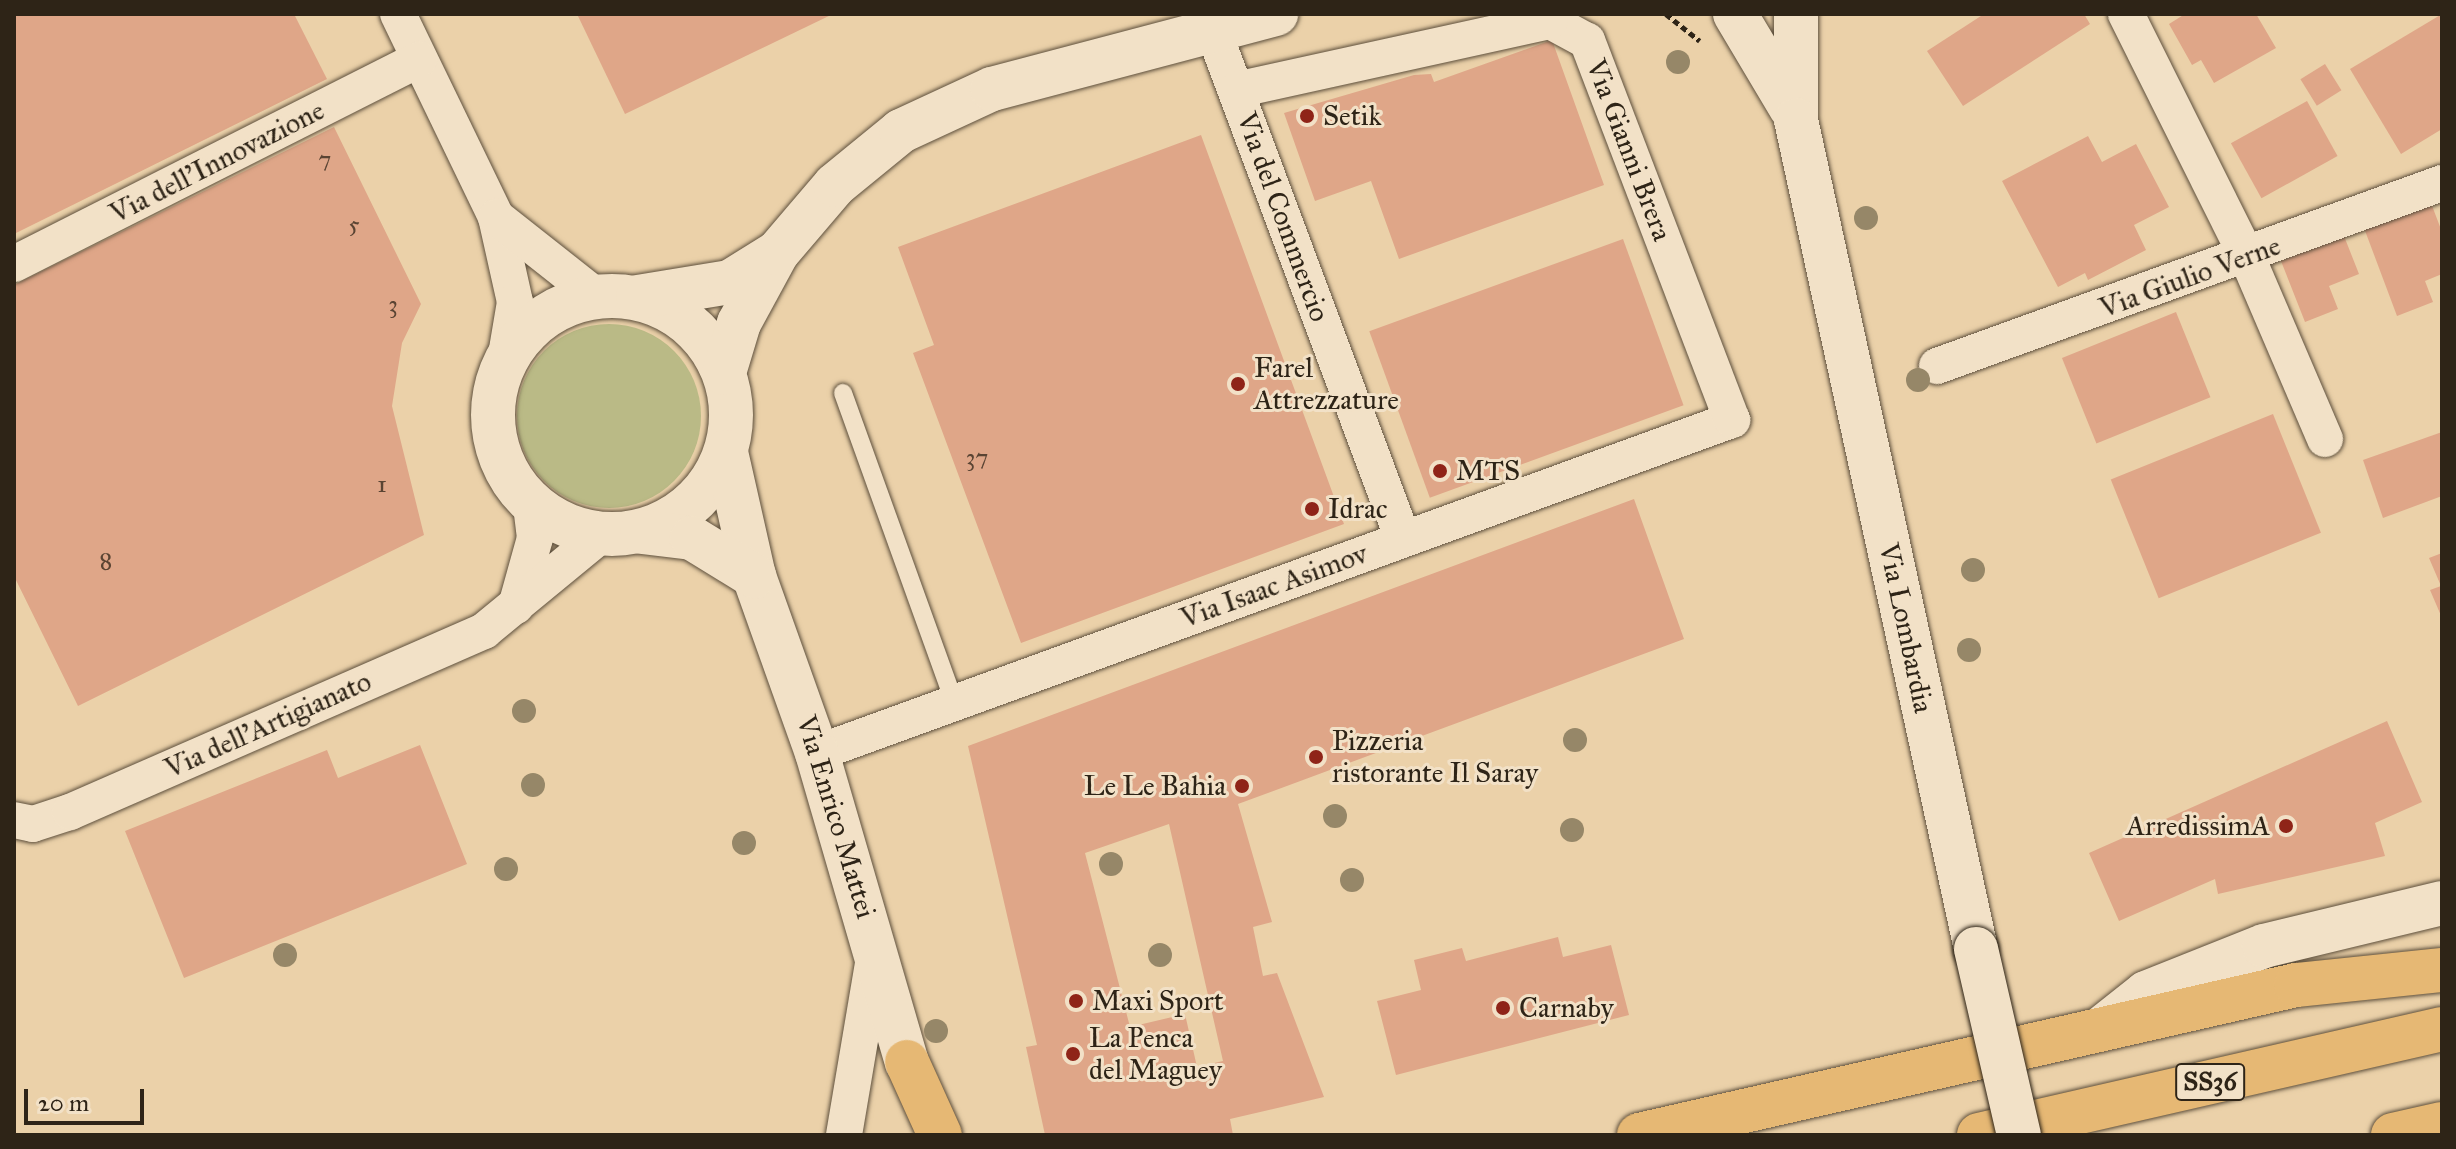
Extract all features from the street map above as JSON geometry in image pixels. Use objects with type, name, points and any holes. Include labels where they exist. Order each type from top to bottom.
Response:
[{"type":"highway","points":[[1639,1135],[2296,985],[2442,970]]},
{"type":"highway","name":"SS36","points":[[1979,1135],[2442,1029]]},
{"type":"highway","points":[[907,1062],[912,1135]]},
{"type":"highway","points":[[907,1062],[940,1135]]},
{"type":"highway","points":[[2393,1135],[2442,1124]]},
{"type":"street","points":[[398,14],[496,217],[515,302],[505,361],[493,398],[494,437],[507,473],[531,503],[563,524],[622,533],[692,538],[754,576]]},
{"type":"street","points":[[724,373],[739,323],[777,253],[835,185],[901,131],[992,89],[1210,22],[1276,14]]},
{"type":"street","name":"Via Lombardia","points":[[1735,14],[1796,120]]},
{"type":"street","name":"Via Lombardia","points":[[1796,14],[1796,120],[2019,1135]]},
{"type":"street","points":[[2126,14],[2247,257],[2325,439]]},
{"type":"street","name":"Via Gianni Brera","points":[[1236,90],[1550,21],[1587,41],[1732,420]]},
{"type":"street","name":"Via del Commercio","points":[[1210,22],[1403,539]]},
{"type":"street","name":"Via dell'Innovazione","points":[[14,264],[419,59]]},
{"type":"street","name":"Via Giulio Verne","points":[[1937,366],[2247,257],[2442,183]]},
{"type":"street","points":[[496,217],[616,297],[673,312],[704,338],[724,373],[732,412],[726,452],[708,488],[678,515],[622,533]]},
{"type":"street","points":[[505,361],[528,330],[559,307],[730,282],[777,253]]},
{"type":"street","name":"Via Isaac Asimov","points":[[817,753],[1732,420]]},
{"type":"street","name":"Via Enrico Mattei","points":[[726,452],[754,576],[817,753],[907,1062]]},
{"type":"street","points":[[515,608],[535,538],[531,503]]},
{"type":"street","name":"Via dell'Artigianato","points":[[14,820],[33,824],[70,812],[484,631],[622,533]]},
{"type":"street","points":[[2102,1028],[2146,993],[2264,946],[2442,903]]},
{"type":"street","points":[[844,1135],[876,947]]},
{"type":"lane","points":[[843,393],[954,702]]},
{"type":"path","points":[[1666,14],[1706,46]]},
{"type":"green space","points":[[609,324],[644,331],[674,351],[694,381],[701,416],[694,451],[674,481],[644,501],[609,508],[574,501],[544,481],[524,451],[517,416],[524,381],[544,351],[574,331]]},
{"type":"building","points":[[14,14],[294,14],[327,79],[14,234]]},
{"type":"building","points":[[577,14],[833,14],[625,114]]},
{"type":"building","points":[[1984,14],[2084,14],[2090,24],[1963,106],[1927,51]]},
{"type":"building","points":[[2185,14],[2256,14],[2276,48],[2214,83],[2201,60],[2192,65],[2169,24]]},
{"type":"building","points":[[2442,14],[2442,129],[2401,154],[2350,69]]},
{"type":"building","points":[[1552,40],[1604,185],[1399,259],[1371,181],[1315,201],[1284,113],[1414,75],[1431,74],[1434,82]]},
{"type":"building","points":[[2325,64],[2341,90],[2317,106],[2300,79]]},
{"type":"building","points":[[2307,101],[2338,156],[2261,198],[2231,143]]},
{"type":"building","points":[[334,127],[421,304],[402,343],[392,406],[424,535],[78,706],[14,576],[14,285]]},
{"type":"building","points":[[1201,135],[1344,524],[1021,643],[913,353],[934,345],[898,247]]},
{"type":"building","points":[[2088,136],[2102,162],[2136,144],[2169,207],[2134,225],[2146,250],[2088,280],[2085,273],[2058,287],[2002,181]]},
{"type":"building","points":[[2431,203],[2442,232],[2442,274],[2425,281],[2433,302],[2397,316],[2364,228]]},
{"type":"building","points":[[2344,236],[2359,274],[2329,286],[2338,309],[2305,322],[2281,261]]},
{"type":"building","points":[[1623,239],[1684,405],[1430,498],[1369,331]]},
{"type":"building","points":[[2176,312],[2210,397],[2096,443],[2062,358]]},
{"type":"building","points":[[2273,414],[2321,533],[2159,598],[2111,480]]},
{"type":"building","points":[[2442,432],[2442,496],[2383,518],[2363,460]]},
{"type":"building","points":[[1634,499],[1684,639],[1238,804],[1272,922],[1253,927],[1263,976],[1277,973],[1324,1097],[1230,1119],[1233,1135],[1045,1135],[1026,1047],[1037,1045],[968,746]],"holes":[[[1169,824],[1223,1061],[1197,1067],[1185,1014],[1130,1027],[1085,853]]]},
{"type":"building","points":[[2442,553],[2442,618],[2430,590],[2441,586],[2429,558]]},
{"type":"building","points":[[2387,721],[2422,802],[2375,823],[2385,856],[2218,894],[2215,879],[2119,921],[2089,853]]},
{"type":"building","points":[[420,745],[467,864],[184,978],[125,831],[327,750],[338,778]]},
{"type":"building","name":"Carnaby","points":[[1558,937],[1563,957],[1611,945],[1629,1015],[1396,1075],[1377,1001],[1421,990],[1414,960],[1462,948],[1466,961]]},
{"type":"place","name":"Setik","points":[[1307,116]]},
{"type":"place","name":"Farel Attrezzature","points":[[1238,384]]},
{"type":"place","name":"MTS","points":[[1440,471]]},
{"type":"place","name":"Idrac","points":[[1312,509]]},
{"type":"place","name":"Pizzeria ristorante Il Saray","points":[[1316,757]]},
{"type":"place","name":"Le Le Bahia","points":[[1242,786]]},
{"type":"place","name":"ArredissimA","points":[[2286,826]]},
{"type":"place","name":"Maxi Sport","points":[[1076,1001]]},
{"type":"place","name":"Carnaby","points":[[1503,1008]]},
{"type":"place","name":"La Penca del Maguey","points":[[1073,1054]]}]
